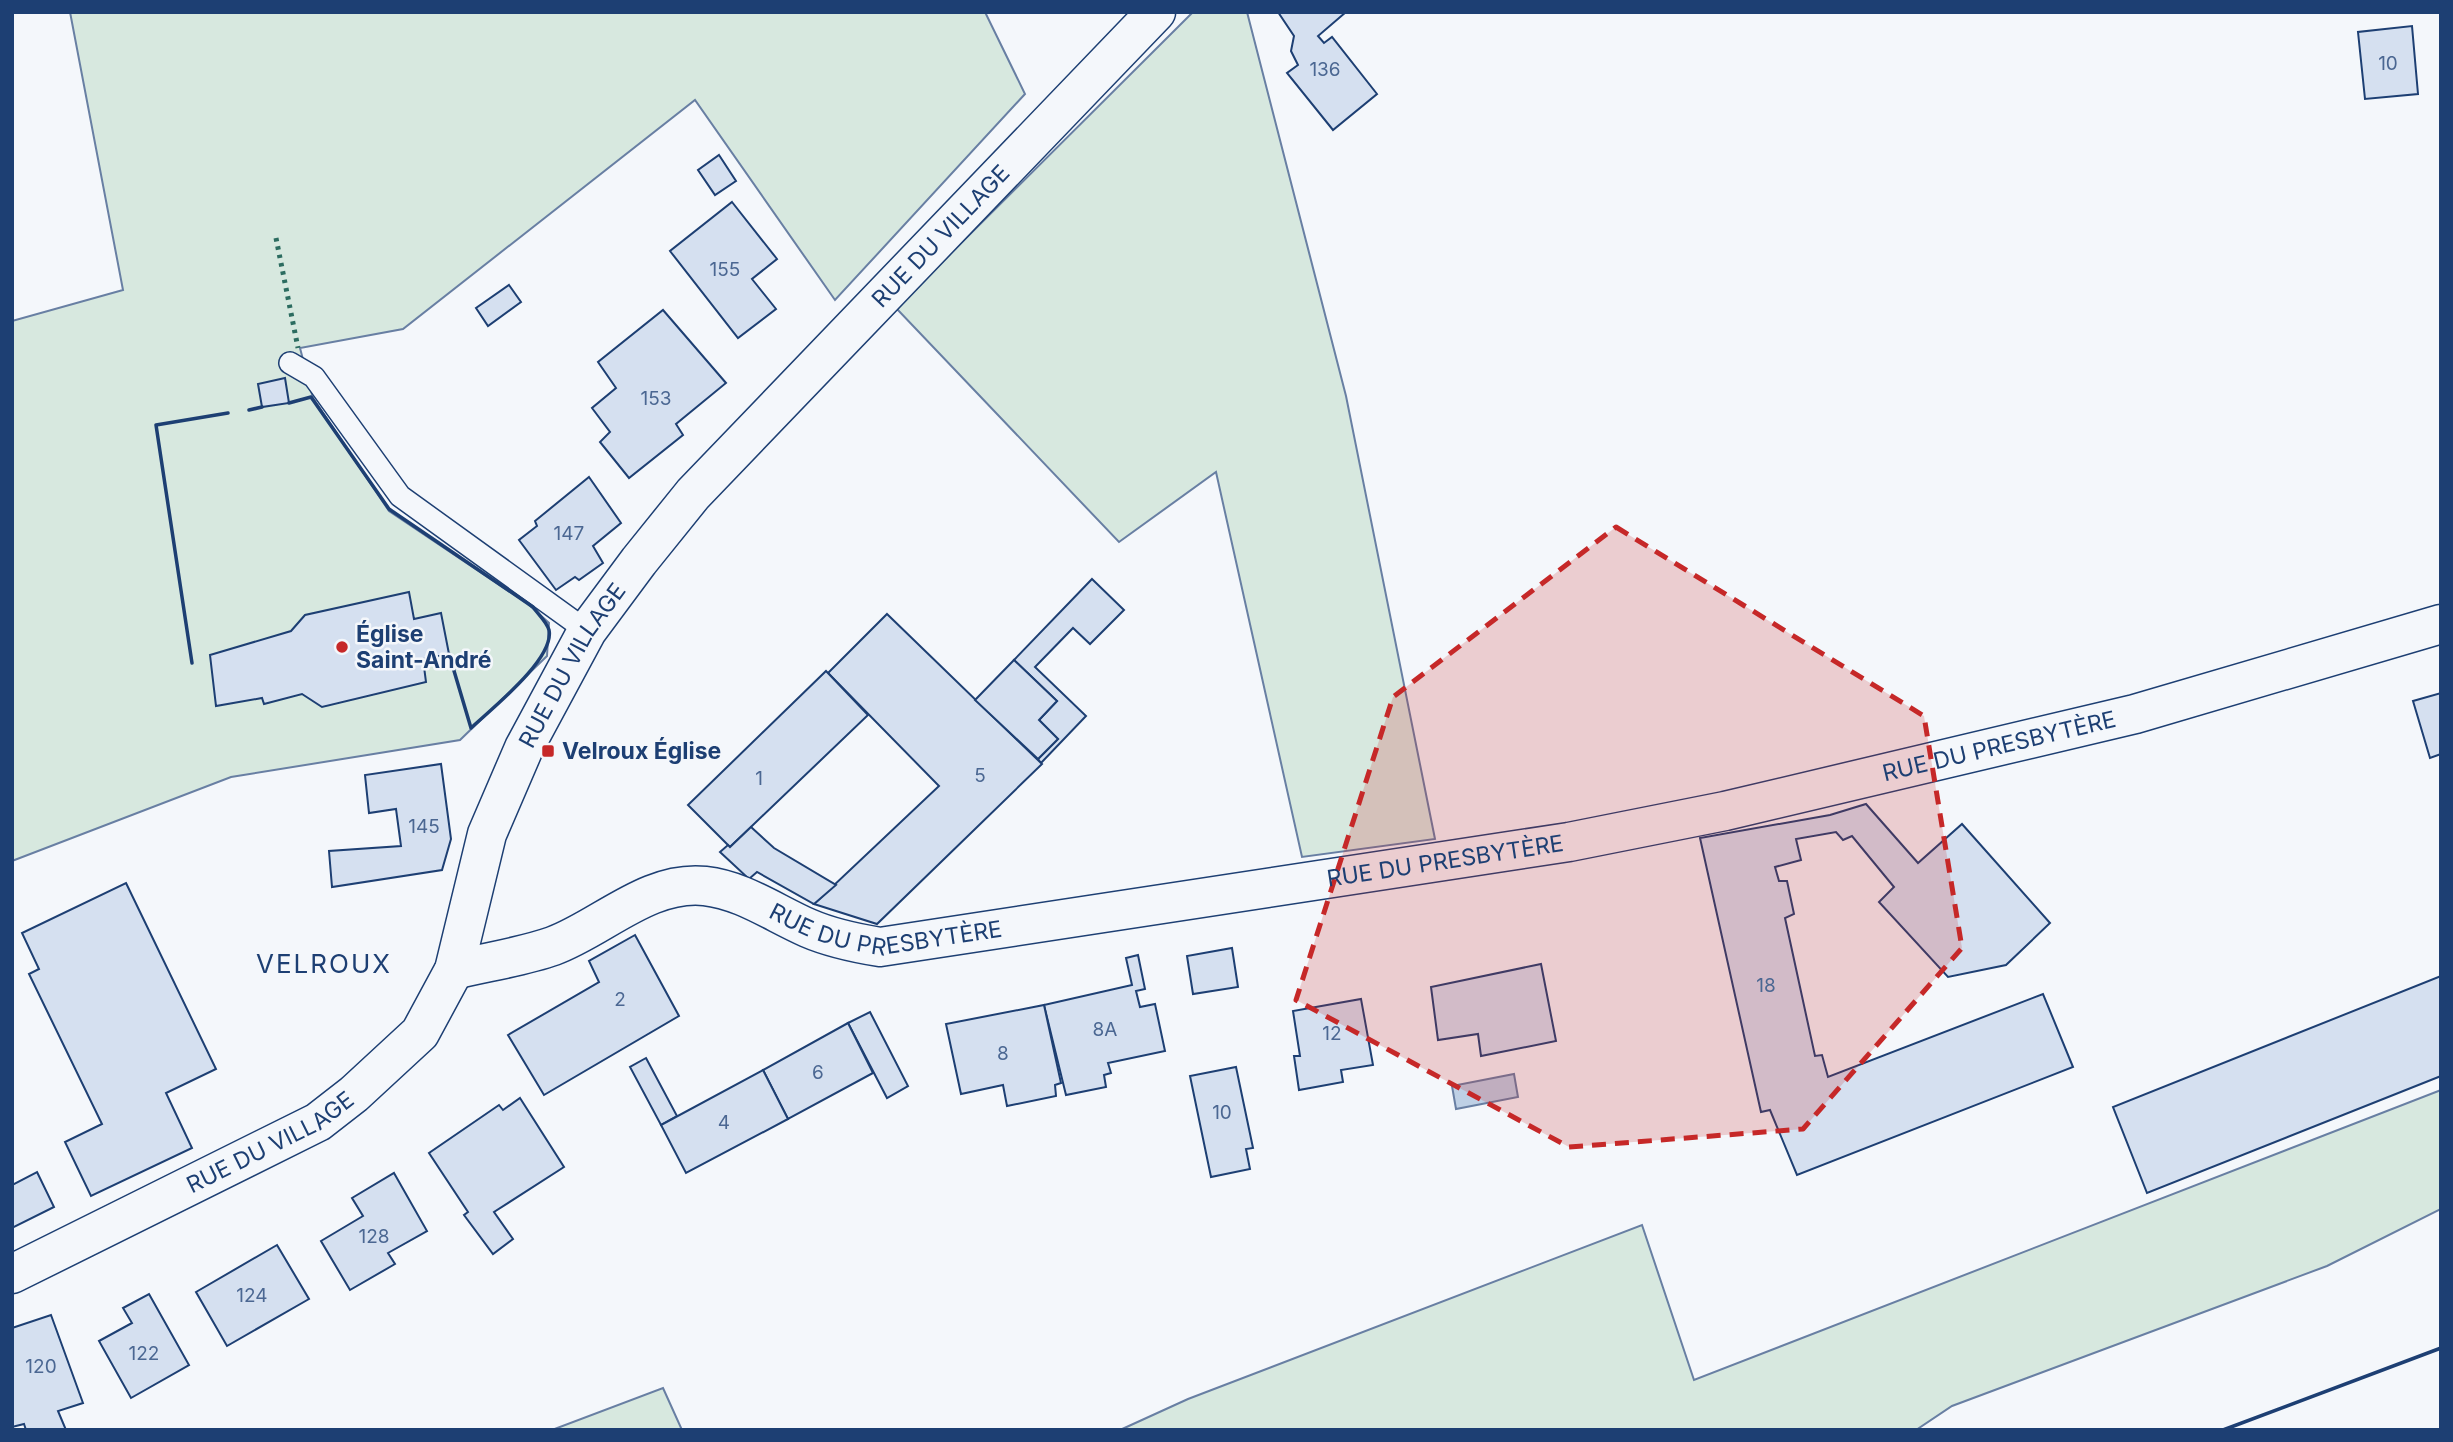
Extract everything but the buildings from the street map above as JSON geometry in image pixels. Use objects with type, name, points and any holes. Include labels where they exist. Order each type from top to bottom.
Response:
[{"type":"street","name":"RUE DU VILLAGE","points":[[12,1274],[318,1122],[420,1033],[454,970],[487,834],[524,748],[587,631],[692,495],[1156,12]]},
{"type":"street","name":"RUE DU PRESBYTÈRE","points":[[454,970],[553,946],[649,897],[680,886],[705,886],[733,892],[810,929],[840,940],[880,947],[1569,842],[1725,811],[2135,715],[2441,624]]},
{"type":"lane","points":[[290,363],[314,377],[400,496],[587,631]]},
{"type":"highlighted area","points":[[1616,527],[1924,716],[1962,948],[1803,1129],[1569,1147],[1296,1000],[1393,697]]},
{"type":"shaded area","points":[[70,12],[985,12],[1025,94],[835,300],[695,100],[403,329],[300,348],[313,398],[389,511],[528,604],[549,623],[547,656],[460,740],[231,777],[12,861],[12,321],[123,290]]},
{"type":"shaded area","points":[[1193,12],[1247,12],[1346,396],[1435,839],[1302,857],[1216,472],[1119,542],[896,308]]},
{"type":"shaded area","points":[[2441,1090],[2441,1209],[2327,1266],[1952,1406],[1916,1430],[1120,1430],[1188,1399],[1642,1225],[1694,1380]]},
{"type":"shaded area","points":[[663,1388],[682,1430],[552,1430]]},
{"type":"water","points":[[1514,1074],[1518,1097],[1456,1109],[1452,1086]]},
{"type":"hedge","points":[[276,238],[298,348]]},
{"type":"wall","points":[[289,403],[311,397],[389,509],[533,607],[549,630],[548,642],[532,669],[471,728],[449,654]]},
{"type":"wall","points":[[249,410],[262,407]]},
{"type":"wall","points":[[192,663],[156,425],[228,413]]},
{"type":"wall","points":[[2223,1430],[2441,1348]]},
{"type":"place","name":"Église Saint-André","points":[[342,647]]},
{"type":"place","name":"Velroux Église","points":[[548,751]]},
{"type":"district","name":"VELROUX","points":[[324,963]]}]
